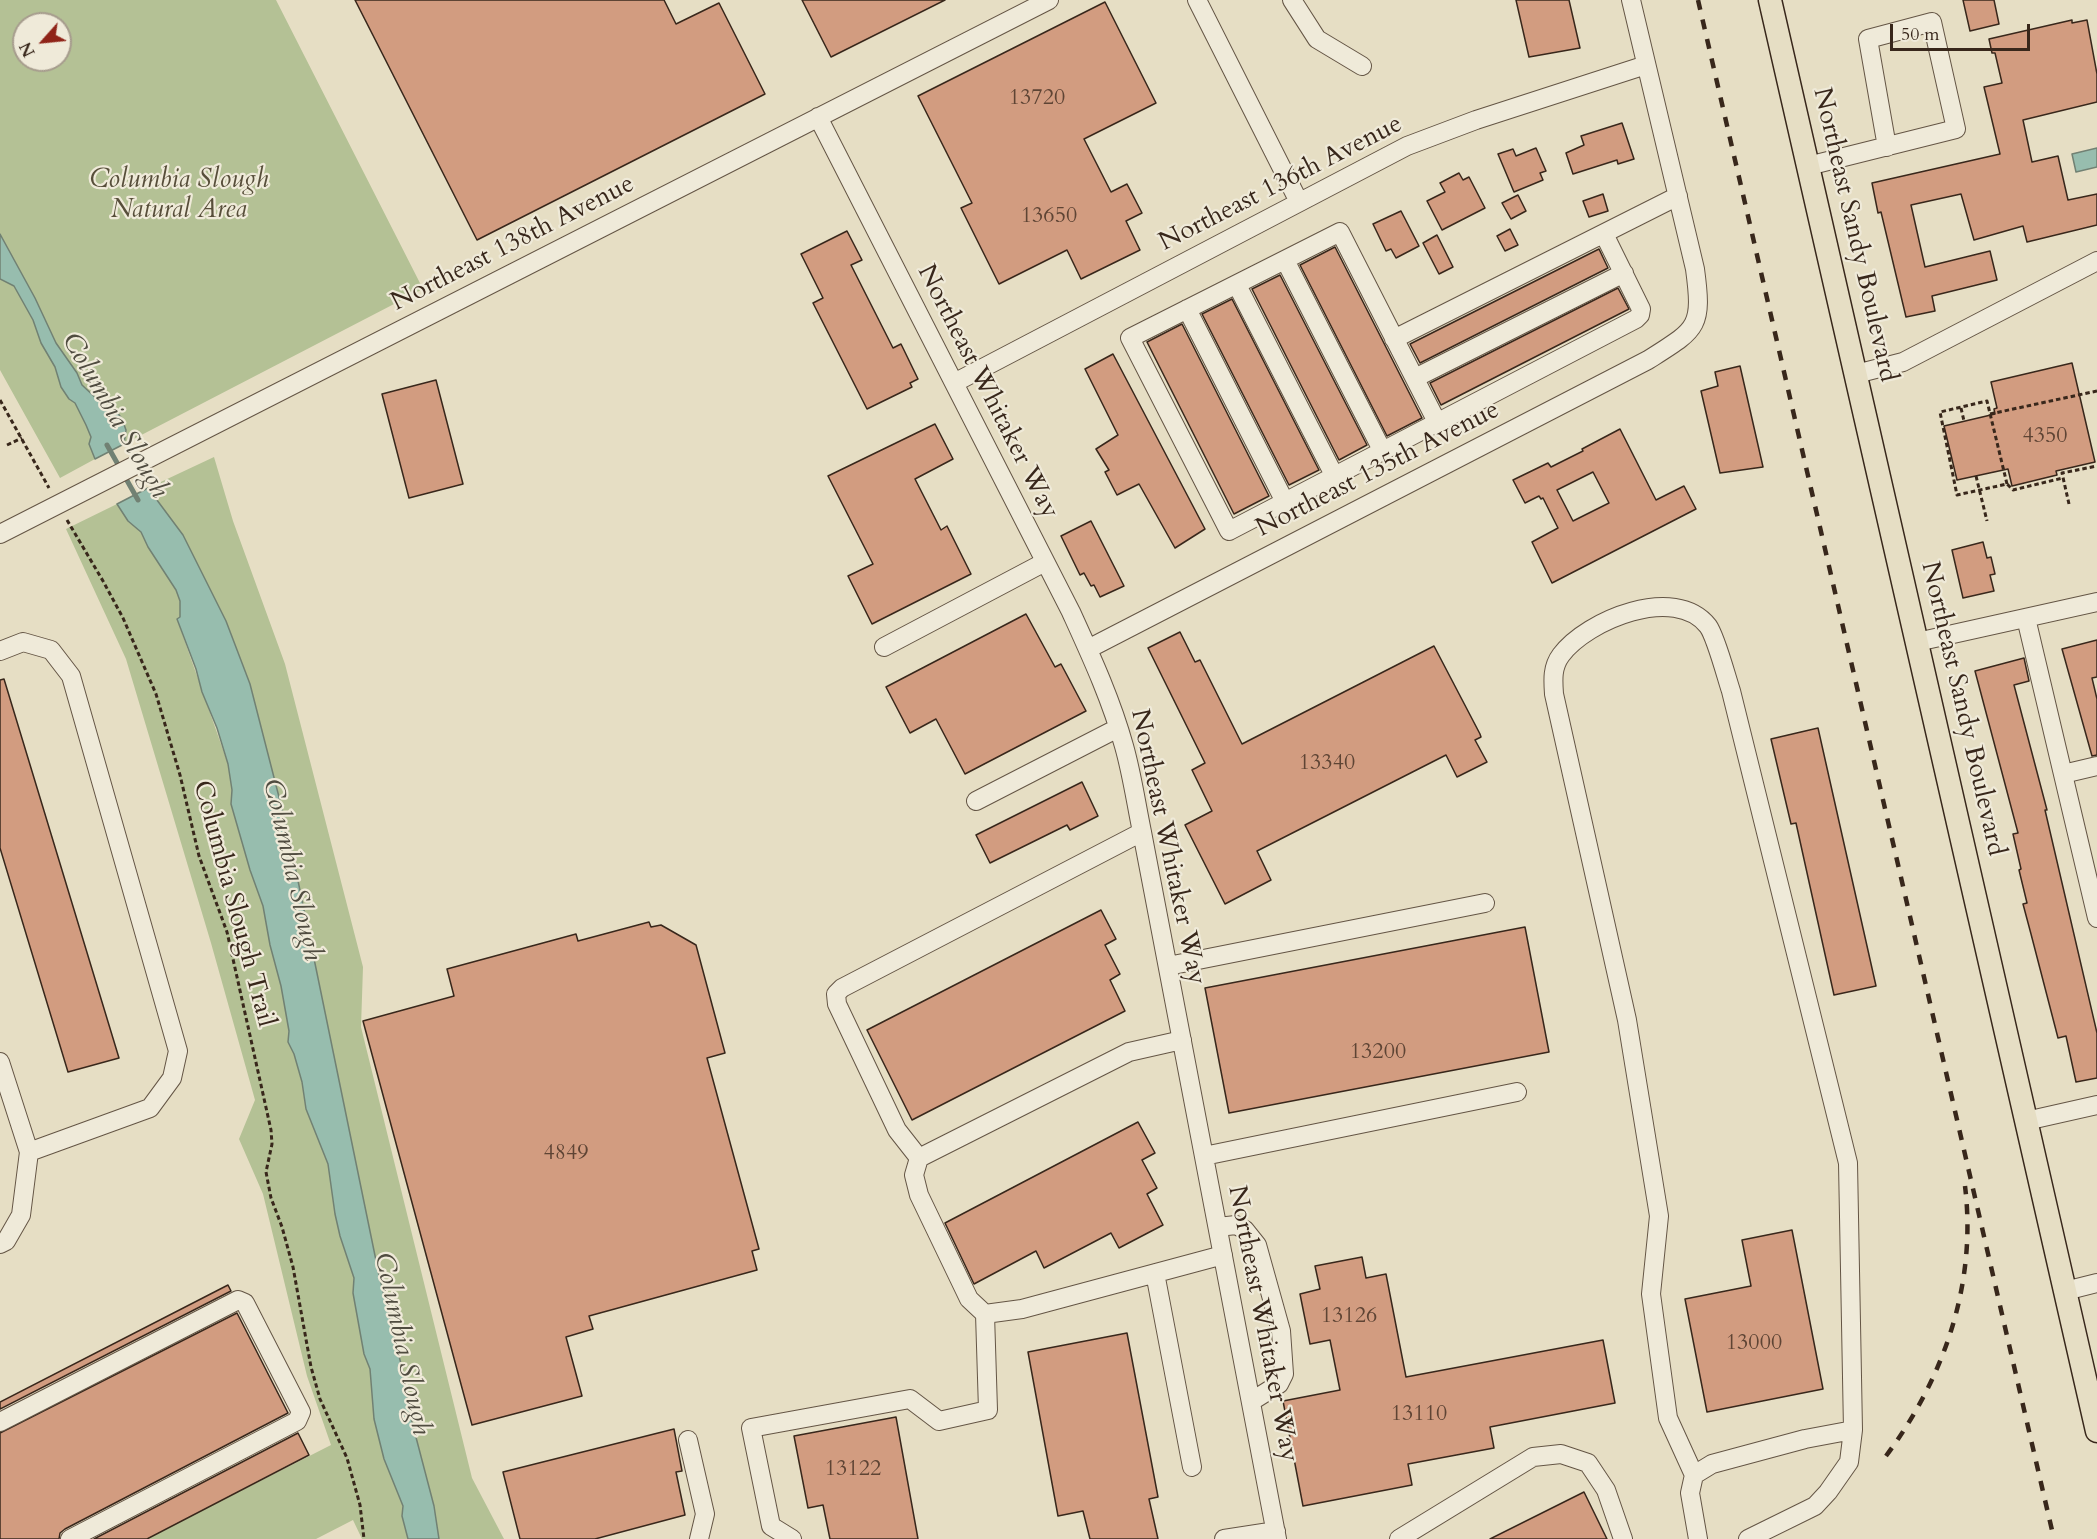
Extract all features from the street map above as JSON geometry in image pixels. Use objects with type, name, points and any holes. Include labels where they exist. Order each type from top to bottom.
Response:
[{"type":"main road","name":"Northeast Sandy Boulevard","points":[[1770,0],[2095,1417]]},
{"type":"street","name":"Northeast 138th Avenue","points":[[0,534],[1049,0]]},
{"type":"street","points":[[1197,0],[1299,202]]},
{"type":"street","points":[[1292,0],[1317,39],[1362,66]]},
{"type":"street","points":[[1395,339],[1678,196],[1631,0]]},
{"type":"street","points":[[1808,166],[1887,147],[1956,129],[1932,22],[1868,39],[1887,147]]},
{"type":"street","name":"Northeast 136th Avenue","points":[[954,383],[1407,146],[1476,120],[1646,65]]},
{"type":"street","name":"Northeast Whitaker Way","points":[[818,117],[1046,562],[1099,674],[1118,728],[1142,832],[1277,1535]]},
{"type":"street","name":"Northeast 135th Avenue","points":[[1088,649],[1648,360],[1689,332],[1699,314],[1699,296],[1678,196]]},
{"type":"street","points":[[1438,424],[1340,232],[1130,338],[1229,531],[1438,424],[1636,319],[1641,309],[1604,234]]},
{"type":"street","points":[[1285,260],[1383,452]]},
{"type":"street","points":[[1856,374],[1903,362],[2097,261]]},
{"type":"street","points":[[1414,378],[1624,273]]},
{"type":"street","points":[[1237,285],[1335,477]]},
{"type":"street","points":[[1187,309],[1285,502]]},
{"type":"street","points":[[884,647],[1046,562]]},
{"type":"street","points":[[1917,642],[2097,602]]},
{"type":"street","points":[[1698,1539],[1690,1493],[1694,1475],[1668,1418],[1651,1294],[1659,1216],[1627,1020],[1554,694],[1553,671],[1560,655],[1580,635],[1611,619],[1643,608],[1671,607],[1692,614],[1708,626],[1731,691],[1848,1163],[1853,1430],[1849,1462],[1815,1506],[1748,1539]]},
{"type":"street","points":[[2026,618],[2097,918]]},
{"type":"street","points":[[0,651],[23,642],[51,650],[71,676],[178,1051],[172,1078],[150,1108],[29,1152]]},
{"type":"street","points":[[976,801],[1118,728]]},
{"type":"street","points":[[2063,774],[2097,766]]},
{"type":"street","points":[[918,1158],[897,1130],[837,1004],[836,994],[842,988],[1142,832]]},
{"type":"street","points":[[1168,966],[1485,903]]},
{"type":"street","points":[[918,1158],[1129,1052],[1182,1040]]},
{"type":"street","points":[[0,1062],[29,1152],[21,1215],[6,1240],[0,1244]]},
{"type":"street","points":[[1204,1156],[1517,1092]]},
{"type":"street","points":[[2026,1121],[2097,1105]]},
{"type":"street","points":[[791,1539],[771,1526],[751,1428],[910,1399],[939,1421],[988,1410],[985,1314],[969,1299],[919,1195],[914,1175],[918,1158]]},
{"type":"street","points":[[1218,1227],[1236,1225],[1245,1230],[1257,1245],[1281,1330],[1284,1374],[1279,1384],[1252,1401]]},
{"type":"street","points":[[985,1314],[1022,1309],[1223,1255]]},
{"type":"street","points":[[1155,1273],[1192,1467]]},
{"type":"street","points":[[2065,1291],[2097,1283]]},
{"type":"street","points":[[0,1422],[238,1300],[245,1303],[301,1412],[297,1421],[70,1539]]},
{"type":"street","points":[[1694,1475],[1712,1464],[1805,1439],[1853,1430]]},
{"type":"street","points":[[688,1440],[705,1514],[699,1539]]},
{"type":"street","points":[[1399,1539],[1533,1457],[1561,1454],[1588,1463],[1606,1490],[1623,1539]]},
{"type":"street","points":[[1224,1539],[1277,1535]]},
{"type":"path","points":[[1990,414],[2097,391]]},
{"type":"path","name":"Columbia Slough Trail","points":[[0,400],[103,581],[141,656],[156,694],[180,774],[199,856],[227,932],[271,1130],[272,1144],[266,1172],[271,1198],[291,1258],[311,1367],[320,1399],[348,1458],[360,1505],[364,1539]]},
{"type":"path","points":[[2007,484],[1957,495],[1940,412],[1987,401],[2007,484],[2013,490],[2063,478]]},
{"type":"path","points":[[1961,408],[1964,421]]},
{"type":"path","points":[[7,445],[22,438]]},
{"type":"path","points":[[2069,504],[2062,473],[2097,466]]},
{"type":"path","points":[[1976,476],[1987,521]]},
{"type":"green space","name":"Columbia Slough Natural Area","points":[[0,0],[276,0],[423,289],[124,444],[126,430],[117,412],[98,400],[82,385],[77,373],[56,343],[35,298],[0,234]]},
{"type":"green space","points":[[0,279],[14,286],[55,367],[61,387],[69,399],[75,403],[91,437],[95,459],[60,478],[0,370]]},
{"type":"green space","points":[[214,457],[233,521],[285,664],[363,967],[361,1027],[472,1478],[504,1539],[439,1539],[434,1506],[412,1422],[403,1372],[379,1275],[288,832],[250,684],[226,621],[183,535],[148,488]]},
{"type":"green space","points":[[117,504],[128,521],[141,532],[176,590],[180,601],[180,618],[177,619],[228,764],[232,790],[231,804],[263,906],[281,986],[289,1031],[288,1042],[294,1054],[302,1083],[306,1109],[328,1164],[340,1236],[354,1278],[353,1293],[364,1354],[370,1369],[374,1419],[384,1459],[403,1506],[402,1516],[408,1539],[362,1539],[353,1520],[316,1539],[146,1539],[331,1445],[307,1376],[263,1194],[239,1139],[255,1100],[211,943],[126,659],[66,529]]},
{"type":"water","points":[[2097,148],[2097,167],[2076,172],[2072,154]]},
{"type":"water","points":[[0,234],[35,298],[56,343],[77,373],[82,385],[98,400],[117,412],[122,419],[126,430],[124,444],[95,459],[89,444],[91,437],[86,425],[75,403],[69,399],[61,387],[55,367],[41,343],[33,320],[14,286],[0,279]]},
{"type":"water","points":[[148,488],[183,535],[226,621],[250,684],[288,832],[379,1275],[403,1372],[412,1422],[434,1506],[439,1539],[408,1539],[402,1516],[403,1506],[384,1459],[374,1419],[370,1369],[364,1354],[353,1293],[354,1278],[340,1236],[328,1164],[306,1109],[302,1082],[288,1042],[289,1031],[281,986],[263,906],[231,804],[232,790],[228,764],[177,619],[180,617],[180,601],[176,590],[141,532],[128,521],[117,504]]},
{"type":"building","points":[[355,0],[664,0],[676,24],[719,3],[765,94],[477,240]]},
{"type":"building","points":[[802,0],[945,0],[831,57]]},
{"type":"building","points":[[1516,0],[1569,0],[1580,48],[1529,57]]},
{"type":"building","points":[[1963,0],[1994,0],[1999,24],[1970,31]]},
{"type":"building","points":[[1105,2],[1156,103],[1084,139],[1111,192],[1127,184],[1142,213],[1126,221],[1140,250],[1081,279],[1067,250],[999,284],[961,208],[972,203],[918,96]]},
{"type":"building","points":[[2072,20],[2072,23],[2087,20],[2097,74],[2097,102],[2023,120],[2032,162],[2058,156],[2068,200],[2097,194],[2097,225],[2027,242],[2023,226],[1974,240],[1961,194],[1911,205],[1925,267],[1990,251],[1997,280],[1932,296],[1935,311],[1906,317],[1872,183],[2000,154],[1984,87],[2002,83],[1989,39]]},
{"type":"building","points":[[1622,123],[1634,159],[1618,164],[1617,160],[1573,174],[1566,153],[1584,145],[1581,136]]},
{"type":"building","points":[[1536,148],[1546,171],[1540,173],[1543,180],[1514,192],[1498,154],[1513,149],[1516,156]]},
{"type":"building","points":[[1459,173],[1463,180],[1469,177],[1485,208],[1442,230],[1427,201],[1445,192],[1440,183]]},
{"type":"building","points":[[1603,194],[1608,211],[1589,217],[1583,201]]},
{"type":"building","points":[[1518,195],[1526,211],[1511,219],[1502,203]]},
{"type":"building","points":[[1401,211],[1419,246],[1396,258],[1391,249],[1386,251],[1373,224]]},
{"type":"building","points":[[1510,229],[1518,245],[1505,251],[1497,236]]},
{"type":"building","points":[[847,231],[862,260],[851,265],[893,348],[901,344],[918,379],[910,383],[912,387],[867,409],[813,303],[823,298],[801,254]]},
{"type":"building","points":[[1437,235],[1453,267],[1439,274],[1423,243]]},
{"type":"building","points":[[1335,247],[1422,418],[1387,436],[1300,265]]},
{"type":"building","points":[[1599,249],[1608,268],[1420,363],[1410,344]]},
{"type":"building","points":[[1280,275],[1367,445],[1339,460],[1252,289]]},
{"type":"building","points":[[1618,288],[1629,309],[1441,405],[1430,383]]},
{"type":"building","points":[[1232,299],[1319,470],[1289,485],[1202,314]]},
{"type":"building","points":[[1182,324],[1269,496],[1234,514],[1147,342]]},
{"type":"building","points":[[1113,354],[1205,529],[1175,548],[1139,484],[1117,495],[1105,472],[1109,470],[1096,449],[1118,435],[1085,369]]},
{"type":"building","points":[[2072,363],[2095,462],[2056,471],[2057,475],[2012,486],[2008,469],[1957,480],[1944,426],[1995,414],[1994,409],[1997,408],[1991,382]]},
{"type":"building","points":[[1740,366],[1763,467],[1720,473],[1701,391],[1718,386],[1715,372]]},
{"type":"building","points":[[436,380],[463,484],[409,498],[382,394]]},
{"type":"building","points":[[935,424],[953,459],[915,479],[941,530],[947,526],[971,574],[872,624],[848,576],[873,564],[828,476]]},
{"type":"building","points":[[1620,429],[1656,500],[1684,486],[1696,509],[1552,583],[1532,542],[1558,528],[1543,498],[1539,496],[1525,503],[1513,480],[1548,463],[1551,467],[1583,451],[1582,449]],"holes":[[[1593,472],[1609,503],[1573,521],[1557,490]]]},
{"type":"building","points":[[1091,521],[1124,586],[1100,597],[1084,573],[1080,575],[1061,536]]},
{"type":"building","points":[[1983,542],[1987,558],[1991,557],[1995,574],[1990,575],[1994,591],[1963,598],[1952,550]]},
{"type":"building","points":[[1026,614],[1055,667],[1061,664],[1086,711],[965,774],[936,719],[910,733],[886,687]]},
{"type":"building","points":[[1180,632],[1195,662],[1200,660],[1242,744],[1434,646],[1480,734],[1481,737],[1475,740],[1487,762],[1457,777],[1446,755],[1257,851],[1271,880],[1225,904],[1185,825],[1212,811],[1192,770],[1205,763],[1148,648]]},
{"type":"building","points":[[2097,640],[2097,677],[2092,678],[2097,699],[2097,755],[2092,756],[2062,649]]},
{"type":"building","points":[[2024,658],[2029,681],[2014,685],[2047,810],[2045,810],[2097,1033],[2097,1078],[2076,1082],[2066,1036],[2058,1038],[2023,904],[2027,903],[2013,834],[2018,833],[1975,671]]},
{"type":"building","points":[[4,679],[119,1058],[68,1072],[0,848],[0,680]]},
{"type":"building","points":[[1818,728],[1876,986],[1834,995],[1796,823],[1791,824],[1771,739]]},
{"type":"building","points":[[1082,782],[1098,816],[1070,830],[1067,825],[990,863],[976,835]]},
{"type":"building","points":[[1101,910],[1116,939],[1105,945],[1120,974],[1110,980],[1125,1011],[912,1120],[867,1030]]},
{"type":"building","points":[[649,922],[651,927],[661,925],[696,945],[725,1053],[707,1058],[759,1249],[752,1251],[757,1270],[589,1316],[593,1329],[566,1337],[582,1396],[472,1425],[363,1021],[454,996],[447,969],[576,934],[578,941]]},
{"type":"building","points":[[1525,927],[1549,1052],[1229,1113],[1205,988]]},
{"type":"building","points":[[1138,1122],[1155,1153],[1142,1160],[1157,1188],[1147,1194],[1163,1225],[1119,1248],[1111,1233],[1044,1268],[1036,1251],[974,1284],[945,1223]]},
{"type":"building","points":[[1792,1230],[1823,1389],[1707,1412],[1685,1299],[1751,1286],[1742,1240]]},
{"type":"building","points":[[1362,1257],[1366,1278],[1386,1274],[1406,1377],[1603,1340],[1615,1403],[1490,1427],[1494,1448],[1408,1464],[1412,1485],[1303,1506],[1283,1401],[1340,1390],[1330,1340],[1310,1344],[1300,1294],[1320,1289],[1315,1266]]},
{"type":"building","points":[[228,1285],[231,1291],[0,1409],[0,1402]]},
{"type":"building","points":[[237,1313],[288,1413],[65,1529],[60,1533],[59,1539],[0,1539],[0,1433]]},
{"type":"building","points":[[1127,1333],[1158,1497],[1149,1499],[1158,1539],[1090,1539],[1083,1511],[1058,1516],[1028,1352]]},
{"type":"building","points":[[896,1417],[918,1539],[830,1539],[823,1505],[808,1508],[794,1436]]},
{"type":"building","points":[[674,1429],[682,1471],[676,1472],[685,1515],[595,1539],[520,1539],[503,1472]]},
{"type":"building","points":[[298,1433],[309,1455],[147,1539],[94,1539]]},
{"type":"building","points":[[1584,1492],[1607,1539],[1490,1539]]},
{"type":"waterway","name":"Columbia Slough","points":[[107,445],[138,500]]},
{"type":"railway","points":[[1698,0],[2054,1539]]},
{"type":"railway","points":[[1886,1456],[1907,1426],[1924,1395],[1940,1362],[1952,1328],[1961,1294],[1966,1259],[1965,1186]]}]
